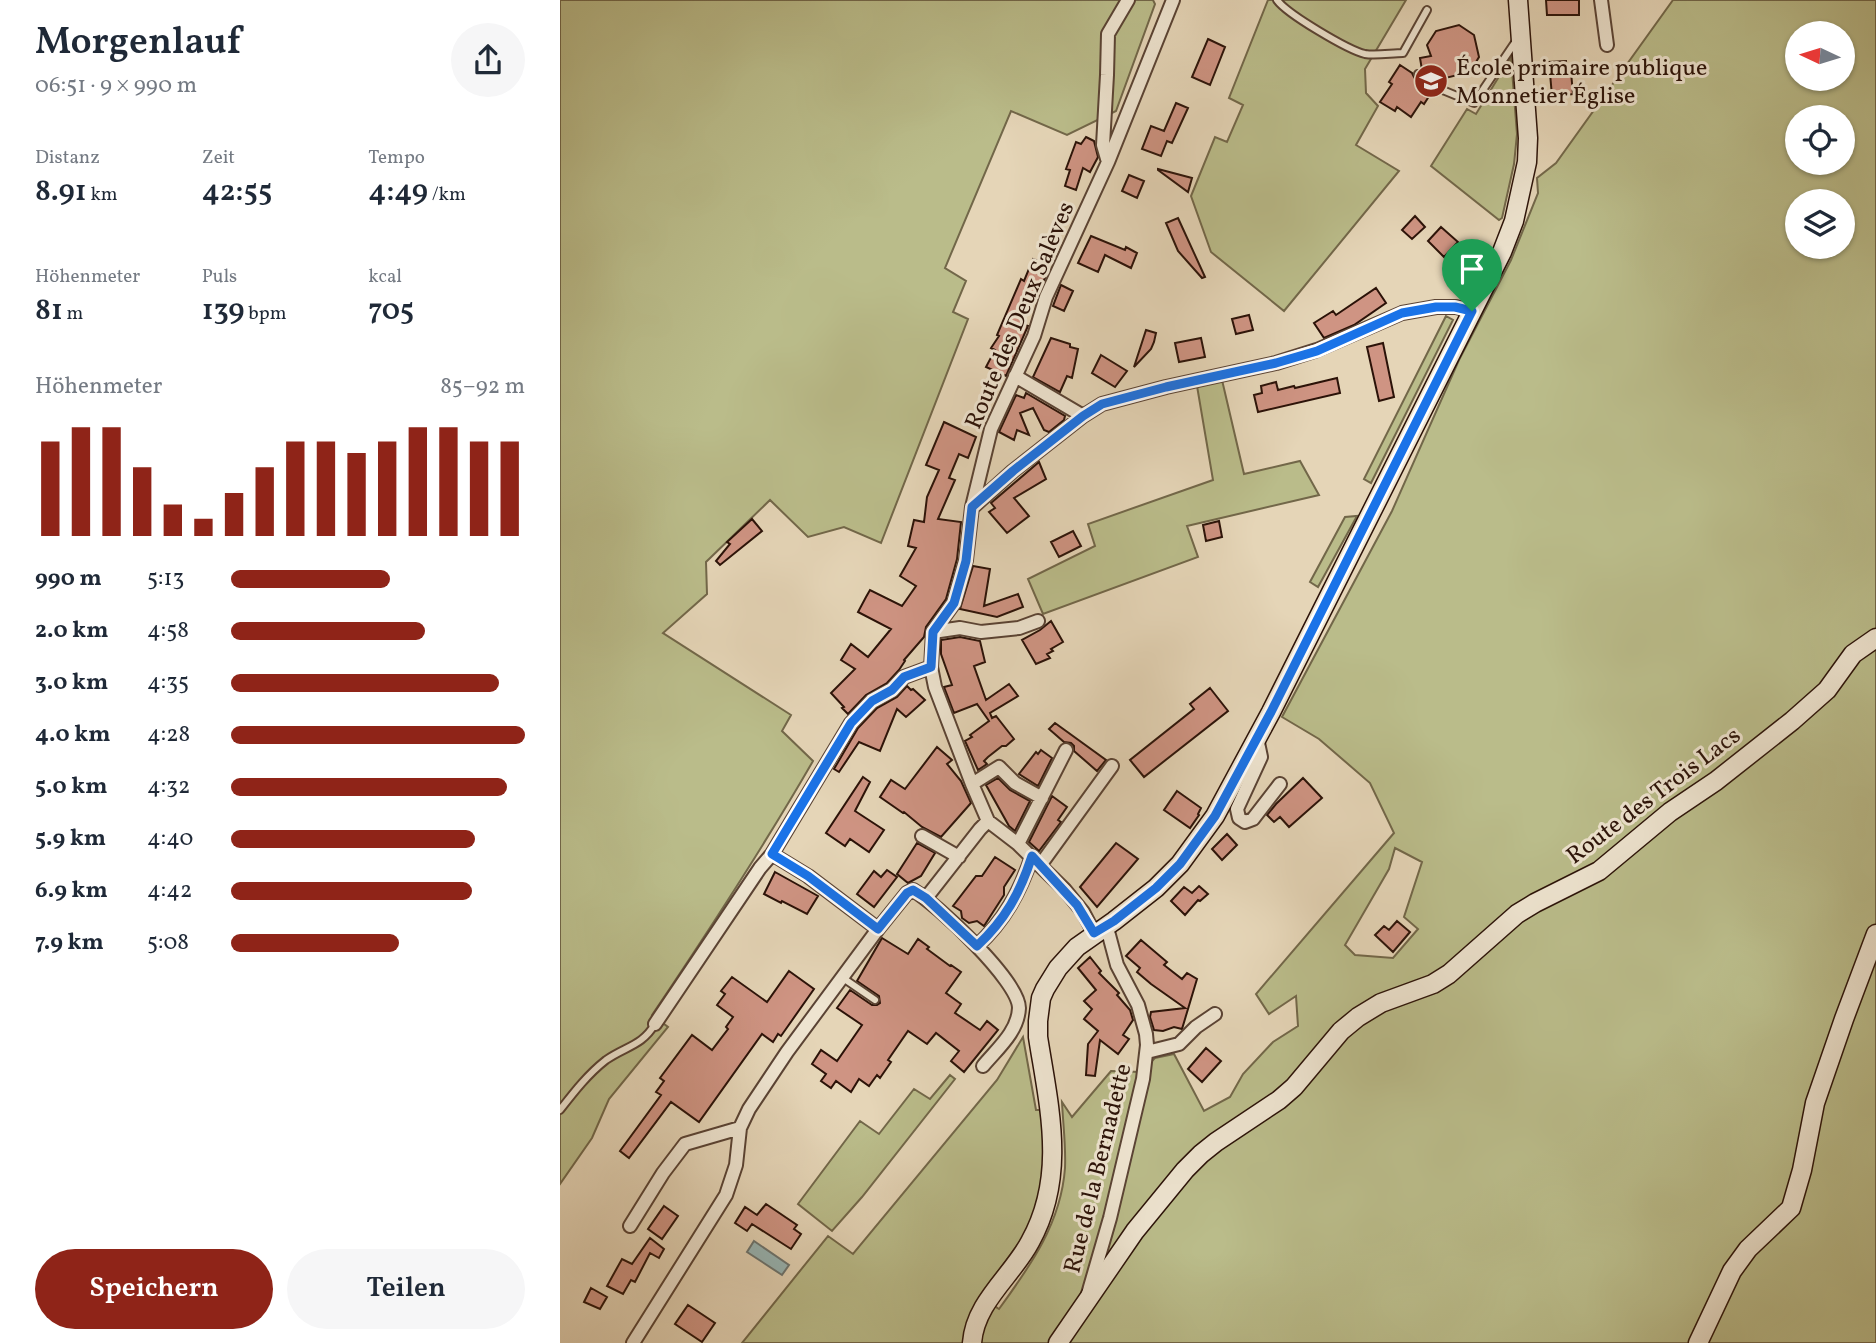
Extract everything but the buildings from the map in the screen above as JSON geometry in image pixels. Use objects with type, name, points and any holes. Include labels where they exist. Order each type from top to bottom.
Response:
[{"type":"street","points":[[1108,162],[1103,145],[1108,34],[1128,0]]},
{"type":"street","name":"Route des Deux Salèves","points":[[933,632],[954,603],[966,561],[972,507],[991,429],[1034,336],[1046,297],[1108,162],[1174,0]]},
{"type":"street","points":[[972,1343],[976,1319],[1031,1242],[1049,1191],[1053,1136],[1038,1037],[1038,1021],[1045,989],[1058,968],[1077,947],[1156,888],[1180,864],[1215,816],[1502,252],[1514,221],[1528,150],[1518,0]]},
{"type":"street","points":[[1601,0],[1607,44]]},
{"type":"street","points":[[972,507],[1013,471],[1102,404],[1317,351],[1402,313],[1436,307],[1472,311]]},
{"type":"street","points":[[1015,376],[1083,416]]},
{"type":"street","points":[[1038,621],[1019,628],[981,632],[960,628],[933,632],[931,667],[935,687],[988,821],[1036,860],[1100,930]]},
{"type":"street","name":"Route des Trois Lacs","points":[[1058,1343],[1135,1231],[1185,1170],[1216,1142],[1294,1087],[1341,1031],[1381,1003],[1433,984],[1461,966],[1517,914],[1535,902],[1599,871],[1670,811],[1716,781],[1792,721],[1827,690],[1853,654],[1876,638]]},
{"type":"street","points":[[655,1024],[772,854],[851,723],[872,701],[892,690],[904,677],[931,667]]},
{"type":"street","points":[[1257,738],[1261,757],[1237,809],[1239,818],[1245,822],[1253,819],[1280,784]]},
{"type":"street","points":[[1018,844],[1066,750]]},
{"type":"street","points":[[977,946],[992,932],[1013,902],[1036,860],[1112,766]]},
{"type":"street","points":[[972,784],[999,767],[1015,783],[1042,798]]},
{"type":"street","points":[[926,898],[988,821]]},
{"type":"street","points":[[922,836],[959,857]]},
{"type":"street","points":[[772,854],[808,876],[878,929]]},
{"type":"street","points":[[633,1343],[726,1195],[736,1165],[740,1128],[749,1110],[878,929],[907,893],[913,890],[926,898],[977,946],[1017,995],[1019,1005],[1016,1024],[983,1066]]},
{"type":"street","name":"Rue de la Bernadette","points":[[1086,1301],[1110,1218],[1147,1052],[1146,1034],[1138,1005],[1117,965],[1110,938],[1100,930]]},
{"type":"street","points":[[1698,1343],[1736,1265],[1748,1249],[1791,1208],[1804,1161],[1815,1103],[1876,934]]},
{"type":"street","points":[[1147,1052],[1180,1044],[1196,1027],[1215,1014]]},
{"type":"street","points":[[630,1226],[663,1173],[685,1144],[740,1128]]},
{"type":"lane","points":[[1277,0],[1293,15],[1366,54],[1403,53],[1427,10]]},
{"type":"lane","points":[[1418,74],[1445,92],[1474,103],[1521,34]]},
{"type":"lane","points":[[843,978],[875,1000]]},
{"type":"lane","points":[[560,1110],[578,1087],[605,1062],[643,1040],[655,1024]]},
{"type":"green space","points":[[560,0],[1153,0],[1155,4],[1116,111],[1067,135],[1011,111],[945,268],[966,281],[953,312],[968,319],[881,543],[844,527],[808,537],[770,500],[706,562],[707,594],[663,633],[791,715],[782,731],[813,761],[735,890],[652,1015],[668,1027],[609,1099],[592,1138],[560,1184]]},
{"type":"green space","points":[[1268,0],[1406,0],[1365,69],[1366,93],[1378,106],[1356,145],[1399,171],[1284,311],[1211,252],[1191,196],[1215,137],[1227,142],[1243,105],[1229,98]]},
{"type":"green space","points":[[1673,0],[1876,0],[1876,1343],[742,1343],[828,1236],[853,1254],[997,1080],[1023,1037],[1036,1110],[1043,1110],[1044,1173],[1034,1213],[1022,1239],[989,1284],[999,1309],[1033,1260],[1058,1207],[1065,1168],[1062,1102],[1072,1117],[1111,1071],[1141,1072],[1155,1058],[1174,1054],[1204,1111],[1230,1097],[1243,1074],[1273,1042],[1298,1026],[1296,996],[1269,1014],[1256,994],[1394,833],[1370,783],[1319,739],[1282,717],[1392,511],[1459,360],[1511,260],[1538,193],[1537,178],[1556,163]],"holes":[[[1395,848],[1422,862],[1404,917],[1418,929],[1393,958],[1355,955],[1345,945],[1389,869]]]},
{"type":"green space","points":[[1511,57],[1517,134],[1514,164],[1502,218],[1499,220],[1431,166],[1467,109],[1476,114]]},
{"type":"green space","points":[[1446,316],[1453,320],[1371,483],[1364,479]]},
{"type":"green space","points":[[1222,380],[1244,474],[1300,461],[1319,495],[1187,526],[1198,557],[1043,614],[1028,579],[1095,546],[1088,524],[1213,480],[1197,386]]},
{"type":"green space","points":[[1357,516],[1318,587],[1310,582],[1345,517]]},
{"type":"green space","points":[[950,1075],[955,1079],[832,1231],[798,1204],[860,1121],[879,1134],[914,1089],[930,1099]]},
{"type":"water","points":[[754,1241],[789,1265],[782,1275],[747,1252]]},
{"type":"place","name":"École primaire publique Monnetier Église","points":[[1431,81]]},
{"type":"route","points":[[1436,307],[1472,311],[1271,712],[1215,816],[1180,864],[1140,901],[1094,933],[1083,912],[1032,856],[1022,886],[1013,902],[992,932],[977,946],[926,898],[913,890],[907,893],[878,929],[808,876],[772,854],[851,723],[872,701],[892,690],[904,677],[931,667],[933,632],[954,603],[966,561],[972,507],[1083,416],[1102,404],[1317,351],[1402,313],[1436,307]]}]
